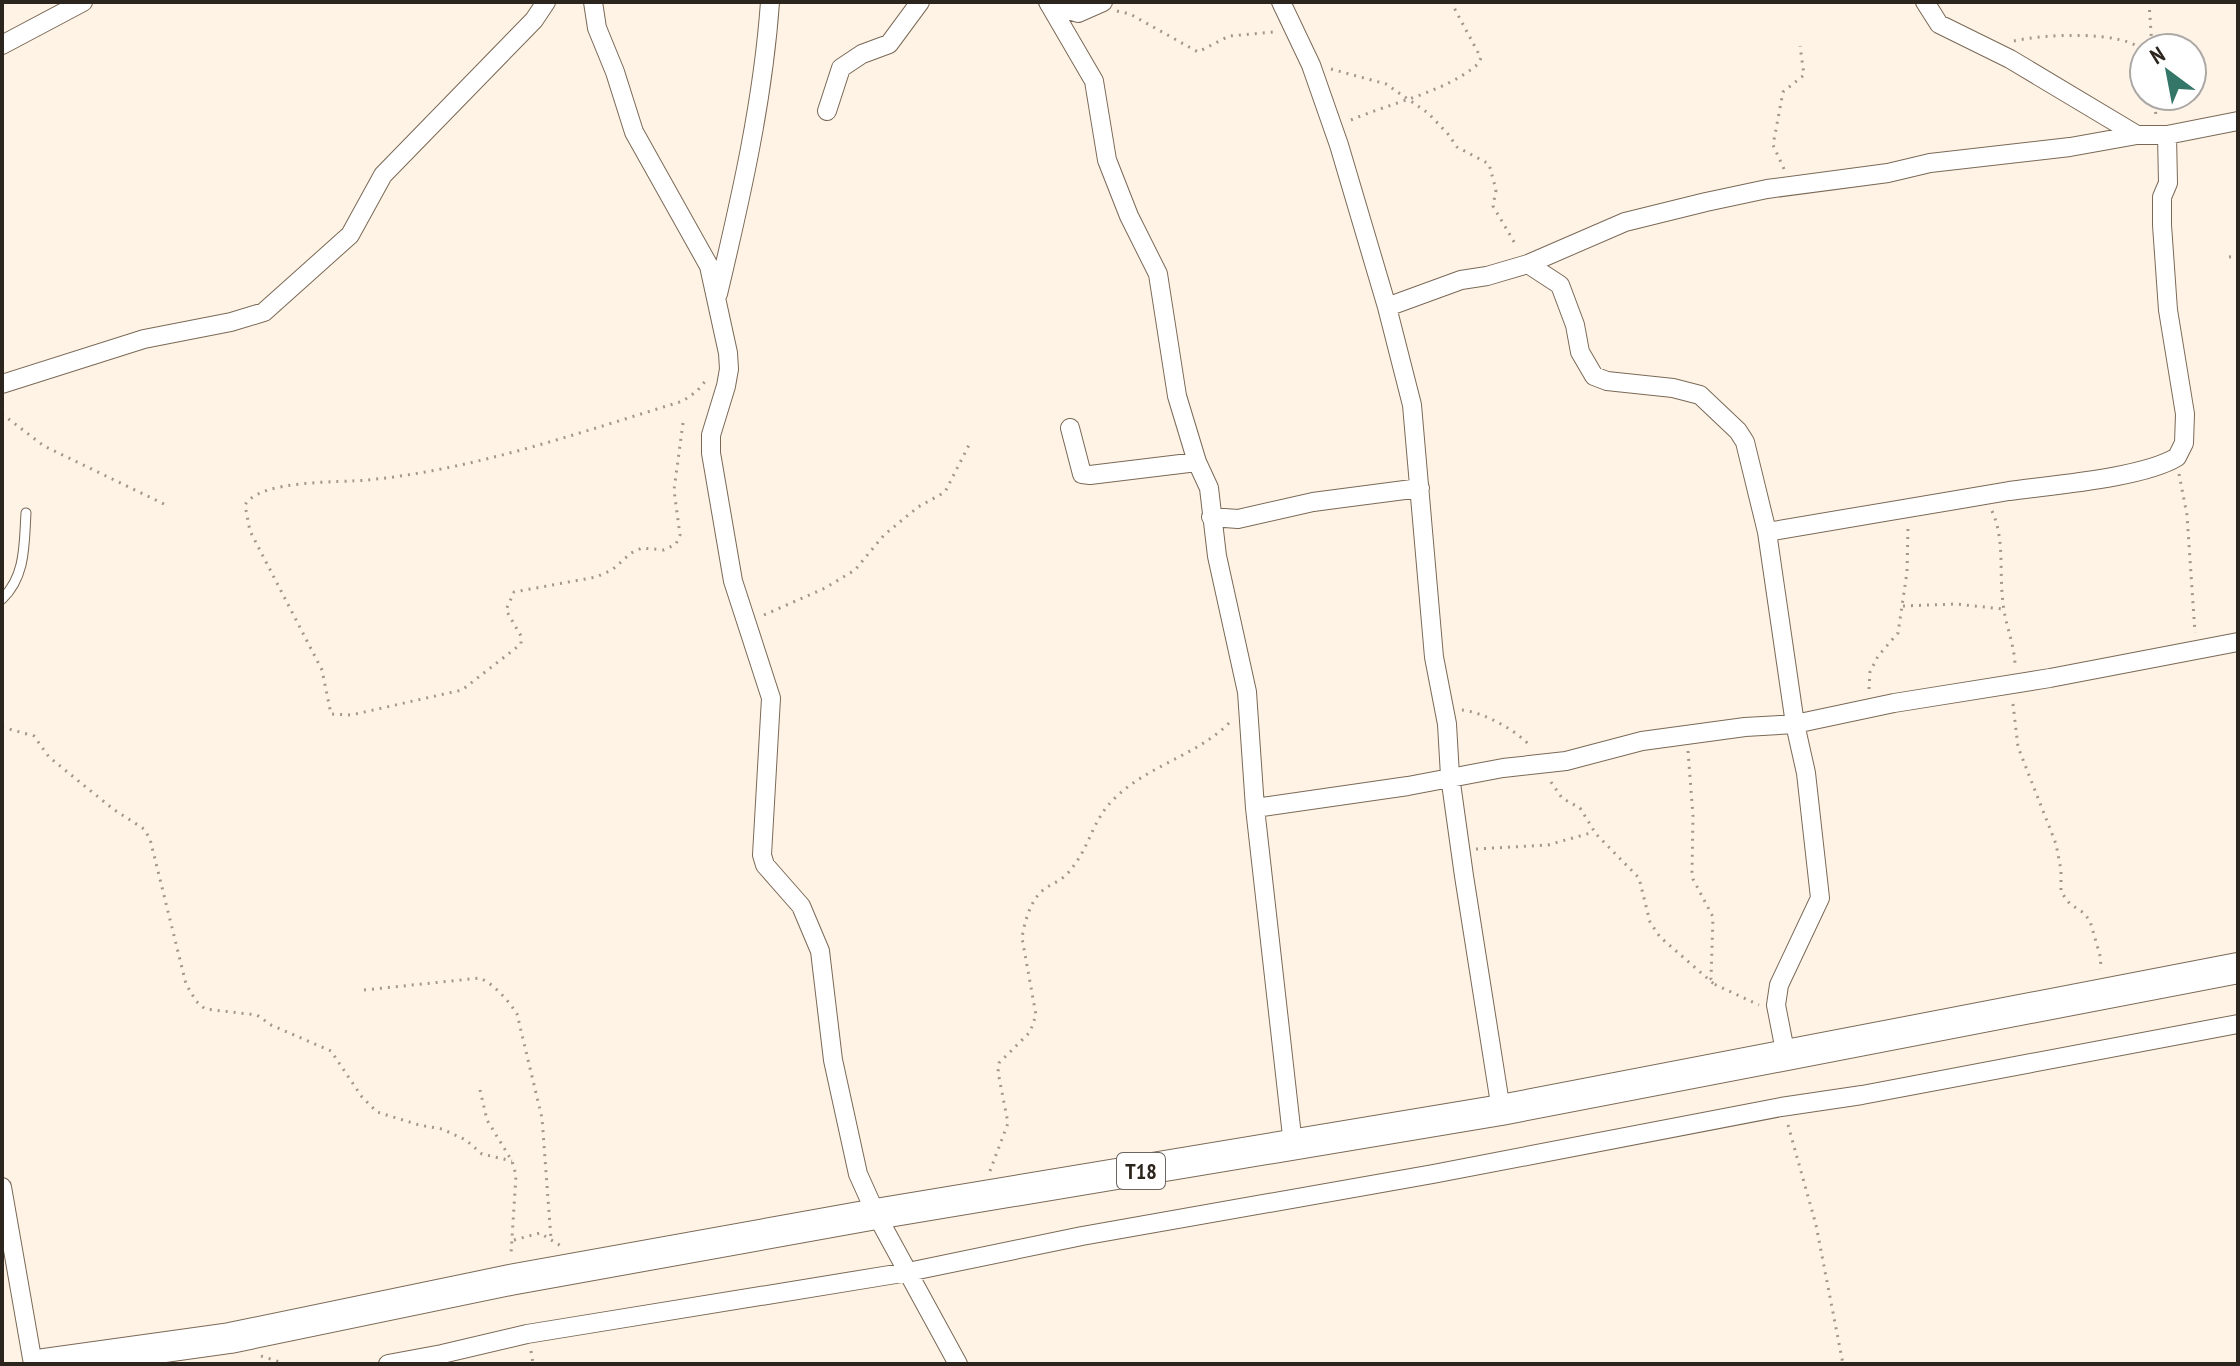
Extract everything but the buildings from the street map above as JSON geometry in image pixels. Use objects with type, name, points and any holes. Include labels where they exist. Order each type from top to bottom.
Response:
[{"type":"highway","name":"T18","points":[[43,1364],[230,1338],[510,1280],[876,1214],[1501,1110],[2238,968]]},
{"type":"street","points":[[2,45],[83,2]]},
{"type":"street","points":[[2,384],[144,339],[231,322],[264,312],[350,235],[383,175],[534,20],[546,2]]},
{"type":"street","points":[[593,2],[597,28],[634,132],[709,266],[728,353],[726,386],[711,435],[711,453],[733,581],[771,705],[762,855],[765,865],[801,906],[820,951],[833,1060],[854,1160],[876,1214],[958,1364]]},
{"type":"street","points":[[716,304],[752,145],[767,47],[770,2]]},
{"type":"street","points":[[827,111],[841,68],[862,54],[889,44],[920,2]]},
{"type":"street","points":[[1049,3],[1072,12],[1084,11],[1103,2]]},
{"type":"street","points":[[1281,2],[1311,65],[1332,127],[1387,307],[1412,405],[1433,643],[1445,712],[1460,849],[1501,1110]]},
{"type":"street","points":[[1925,2],[1939,24],[1987,48],[2137,135]]},
{"type":"street","points":[[1049,3],[1094,81],[1107,160],[1129,216],[1158,274],[1177,396],[1197,462],[1209,488],[1221,578],[1247,692],[1255,808],[1293,1145]]},
{"type":"street","points":[[1387,307],[1461,280],[1528,264],[1625,222],[1767,189],[2137,135],[2167,135],[2238,121]]},
{"type":"street","points":[[1767,532],[2114,476],[2175,459],[2184,443],[2185,430],[2168,310],[2162,225],[2162,197],[2168,183],[2167,135]]},
{"type":"street","points":[[1528,264],[1560,285],[1575,325],[1580,352],[1594,376],[1607,381],[1658,386],[1700,395],[1738,431],[1745,442],[1767,532],[1795,724],[1806,773],[1820,898],[1779,985],[1777,1012],[1786,1056]]},
{"type":"street","points":[[1070,428],[1082,474],[1197,462]]},
{"type":"street","points":[[1211,517],[1238,519],[1313,502],[1420,488]]},
{"type":"street","points":[[1255,808],[1588,757],[1642,741],[1795,724],[2238,642]]},
{"type":"street","points":[[388,1364],[527,1334],[908,1272],[1082,1236],[2238,1024]]},
{"type":"street","points":[[2,1187],[33,1364]]},
{"type":"lane","points":[[2,599],[18,578],[26,513]]},
{"type":"path","points":[[1332,127],[1420,96],[1478,64],[1481,58],[1451,2]]},
{"type":"path","points":[[2149,2],[2151,32]]},
{"type":"path","points":[[1084,11],[1121,11],[1130,14],[1198,52],[1235,34],[1259,35],[1294,28]]},
{"type":"path","points":[[1987,48],[2033,36],[2097,37],[2128,42]]},
{"type":"path","points":[[1793,187],[1773,145],[1781,96],[1804,75],[1800,46]]},
{"type":"path","points":[[1311,65],[1386,84],[1428,113],[1457,147],[1489,164],[1496,190],[1493,206],[1528,264]]},
{"type":"path","points":[[2229,257],[2238,256]]},
{"type":"path","points":[[683,423],[674,490],[680,535],[676,544],[664,550],[642,548],[612,570],[596,577],[514,592],[506,610],[521,636],[521,644],[462,690],[351,715],[331,714],[322,670],[250,531],[245,505],[251,497],[272,489],[305,484],[415,475],[556,440],[683,401],[697,391],[728,353]]},
{"type":"path","points":[[2,414],[44,446],[166,505]]},
{"type":"path","points":[[746,623],[825,588],[855,570],[884,535],[918,507],[945,492],[969,445]]},
{"type":"path","points":[[2175,459],[2187,515],[2197,649]]},
{"type":"path","points":[[1970,497],[1994,514],[2002,565],[2004,610],[2015,648],[2013,709],[2018,747],[2056,844],[2061,892],[2090,921],[2101,959],[2099,994]]},
{"type":"path","points":[[1860,711],[1868,693],[1870,672],[1878,656],[1898,633],[1909,548],[1907,510]]},
{"type":"path","points":[[1903,606],[1956,604],[2004,610]]},
{"type":"path","points":[[974,1198],[994,1165],[1007,1131],[999,1063],[1023,1040],[1034,1022],[1035,1007],[1022,938],[1024,925],[1036,898],[1065,876],[1087,846],[1099,814],[1118,795],[1217,733],[1236,715],[1247,692]]},
{"type":"path","points":[[1445,712],[1466,710],[1491,719],[1525,740],[1562,798],[1580,808],[1594,832],[1639,878],[1654,930],[1714,984],[1777,1012]]},
{"type":"path","points":[[2,727],[34,736],[49,757],[113,809],[144,829],[153,851],[186,984],[196,1001],[211,1011],[257,1015],[271,1025],[331,1051],[362,1097],[377,1112],[442,1129],[466,1140],[482,1154],[512,1161]]},
{"type":"path","points":[[1687,735],[1693,816],[1692,872],[1713,917],[1711,979],[1714,984]]},
{"type":"path","points":[[1460,849],[1514,849],[1548,845],[1594,832]]},
{"type":"path","points":[[364,990],[480,978],[491,984],[511,1004],[517,1014],[542,1118],[551,1205],[551,1239]]},
{"type":"path","points":[[480,1090],[487,1120],[512,1161],[516,1175],[510,1280]]},
{"type":"path","points":[[1781,1107],[1804,1177],[1843,1364]]},
{"type":"path","points":[[512,1240],[540,1233],[561,1246]]}]
